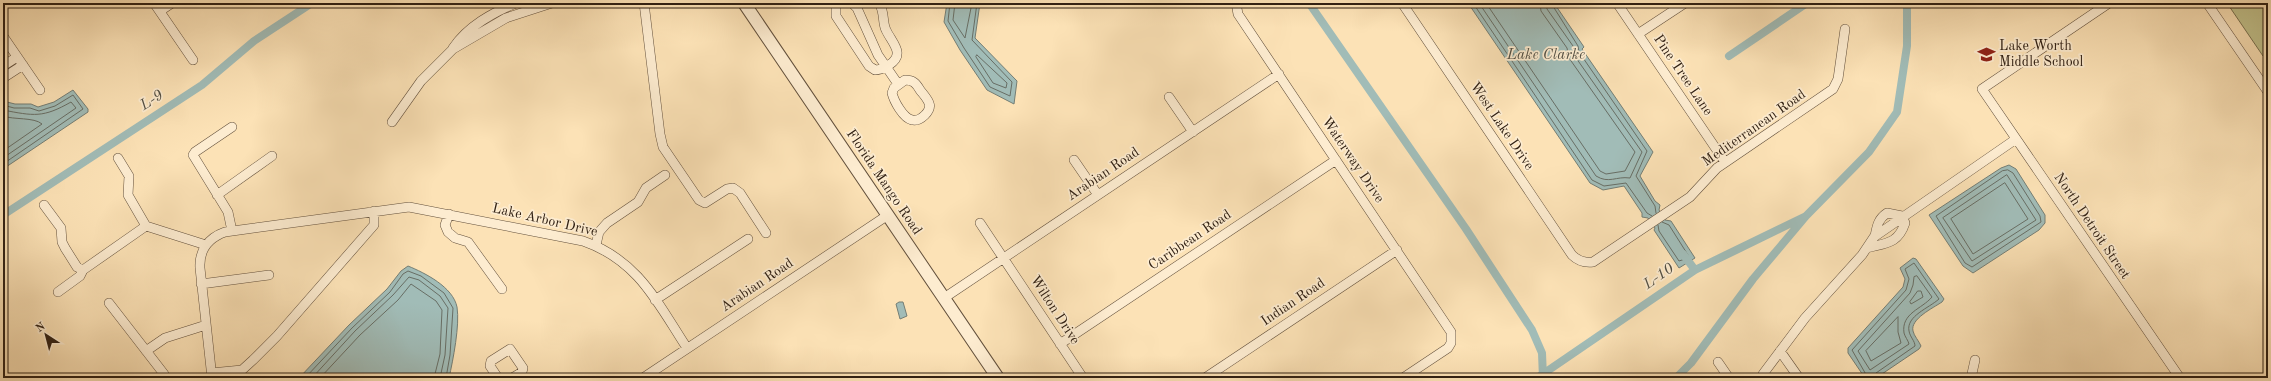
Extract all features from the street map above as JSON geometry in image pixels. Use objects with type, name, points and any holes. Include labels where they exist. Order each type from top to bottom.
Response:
[{"type":"street","points":[[154,3],[193,60]]},
{"type":"street","points":[[160,11],[172,3]]},
{"type":"street","points":[[392,122],[421,80],[453,48],[460,38],[476,24],[516,3]]},
{"type":"street","points":[[453,48],[506,18],[552,3]]},
{"type":"street","points":[[644,3],[660,134],[663,147],[699,200],[705,203],[728,189],[733,188],[740,193],[766,233]]},
{"type":"street","name":"Florida Mango Road","points":[[744,3],[998,378]]},
{"type":"street","points":[[836,3],[836,16],[870,66],[875,70],[886,67],[898,57],[898,51],[885,29],[884,13],[879,3]]},
{"type":"street","points":[[852,3],[857,8],[875,49],[898,84]]},
{"type":"street","name":"Waterway Drive","points":[[1236,3],[1238,14],[1451,332],[1451,343],[1448,348],[1403,378]]},
{"type":"street","name":"West Lake Drive","points":[[1402,3],[1572,255],[1581,262]]},
{"type":"street","name":"Pine Tree Lane","points":[[1617,3],[1725,162]]},
{"type":"street","points":[[1638,34],[1685,3]]},
{"type":"street","name":"North Detroit Street","points":[[2109,3],[1982,89],[2180,378]]},
{"type":"street","points":[[2207,3],[2268,92]]},
{"type":"street","name":"Mediterranean Road","points":[[1581,262],[1593,262],[1694,194],[1708,175],[1725,162],[1833,89],[1838,79],[1845,29]]},
{"type":"street","points":[[3,36],[40,90]]},
{"type":"street","points":[[3,66],[20,61]]},
{"type":"street","points":[[3,78],[20,61]]},
{"type":"street","name":"Arabian Road","points":[[944,298],[1278,74]]},
{"type":"street","points":[[906,80],[911,80],[916,83],[929,104],[929,109],[926,114],[916,120],[910,120],[906,117],[892,93],[898,84],[906,80]]},
{"type":"street","points":[[1169,96],[1193,132]]},
{"type":"street","points":[[232,127],[195,152],[194,155],[228,212],[232,231]]},
{"type":"street","points":[[1763,374],[1805,318],[1879,233],[2016,139]]},
{"type":"street","points":[[217,195],[272,156]]},
{"type":"street","points":[[118,158],[129,176],[128,195],[146,226],[206,245],[200,262],[211,376],[242,370],[278,336],[374,225],[374,211]]},
{"type":"street","points":[[1074,160],[1098,195]]},
{"type":"street","name":"Caribbean Road","points":[[1060,344],[1336,160]]},
{"type":"street","points":[[596,245],[599,232],[607,223],[638,202],[646,188],[665,175]]},
{"type":"street","points":[[44,205],[61,228],[62,242],[65,248],[77,267],[83,270]]},
{"type":"street","name":"Lake Arbor Drive","points":[[206,245],[219,234],[232,231],[409,207],[583,241],[596,245],[627,264],[642,280],[687,348]]},
{"type":"street","points":[[449,214],[445,226],[448,232],[455,238],[468,242],[502,289]]},
{"type":"street","name":"Arabian Road","points":[[643,378],[888,215]]},
{"type":"street","points":[[1867,248],[1889,242],[1901,235],[1905,223],[1902,216]]},
{"type":"street","name":"Wilton Drive","points":[[980,223],[1083,378]]},
{"type":"street","points":[[58,292],[80,276],[83,270],[146,226]]},
{"type":"street","points":[[1879,233],[1889,242]]},
{"type":"street","points":[[655,300],[748,239]]},
{"type":"street","name":"Indian Road","points":[[1205,378],[1397,250]]},
{"type":"street","points":[[201,284],[270,275]]},
{"type":"street","points":[[109,303],[164,374]]},
{"type":"street","points":[[146,351],[165,338],[206,325]]},
{"type":"street","points":[[498,378],[490,366],[491,361],[510,349],[524,368],[522,372],[512,378]]},
{"type":"street","points":[[1780,351],[1798,378]]},
{"type":"street","points":[[1971,378],[1976,360]]},
{"type":"street","points":[[1718,362],[1729,378]]},
{"type":"green space","points":[[2227,3],[2268,3],[2268,57],[2263,56]]},
{"type":"water","points":[[947,3],[980,3],[975,38],[1017,81],[1014,104],[987,90],[960,50],[944,22]]},
{"type":"water","name":"Lake Clarke","points":[[1468,3],[1554,3],[1584,47],[1582,49],[1653,152],[1640,176],[1655,201],[1660,205],[1659,210],[1665,220],[1671,221],[1695,258],[1679,268],[1654,230],[1655,228],[1648,218],[1642,217],[1642,213],[1624,186],[1603,190],[1590,183]]},
{"type":"water","points":[[73,90],[88,109],[88,112],[3,169],[3,101],[15,104],[31,104],[38,107],[54,102]]},
{"type":"water","points":[[2009,165],[2016,169],[2045,215],[2045,223],[2039,230],[1973,273],[1963,266],[1929,215],[2001,168]]},
{"type":"water","points":[[1913,258],[1916,259],[1944,299],[1942,302],[1923,314],[1915,322],[1913,331],[1921,346],[1919,349],[1876,378],[1865,378],[1848,353],[1848,348],[1903,287],[1905,279],[1900,268]]},
{"type":"water","points":[[408,266],[430,277],[444,287],[450,293],[457,307],[458,323],[456,342],[449,378],[299,378],[349,325],[387,289],[401,271]]},
{"type":"water","points":[[903,302],[907,316],[900,319],[896,304]]},
{"type":"waterway","name":"L-9","points":[[3,215],[202,85],[254,41],[312,3]]},
{"type":"waterway","points":[[1309,3],[1466,229],[1532,330],[1542,353],[1543,378]]},
{"type":"waterway","points":[[1729,56],[1807,3]]},
{"type":"waterway","points":[[1676,378],[1691,363],[1753,279],[1806,216],[1869,152],[1897,112],[1907,46],[1907,3]]},
{"type":"waterway","name":"L-10","points":[[1540,376],[1695,270],[1804,217]]},
{"type":"waterway","points":[[1683,254],[1695,270]]},
{"type":"place","name":"Lake Worth Middle School","points":[[1986,54]]}]
